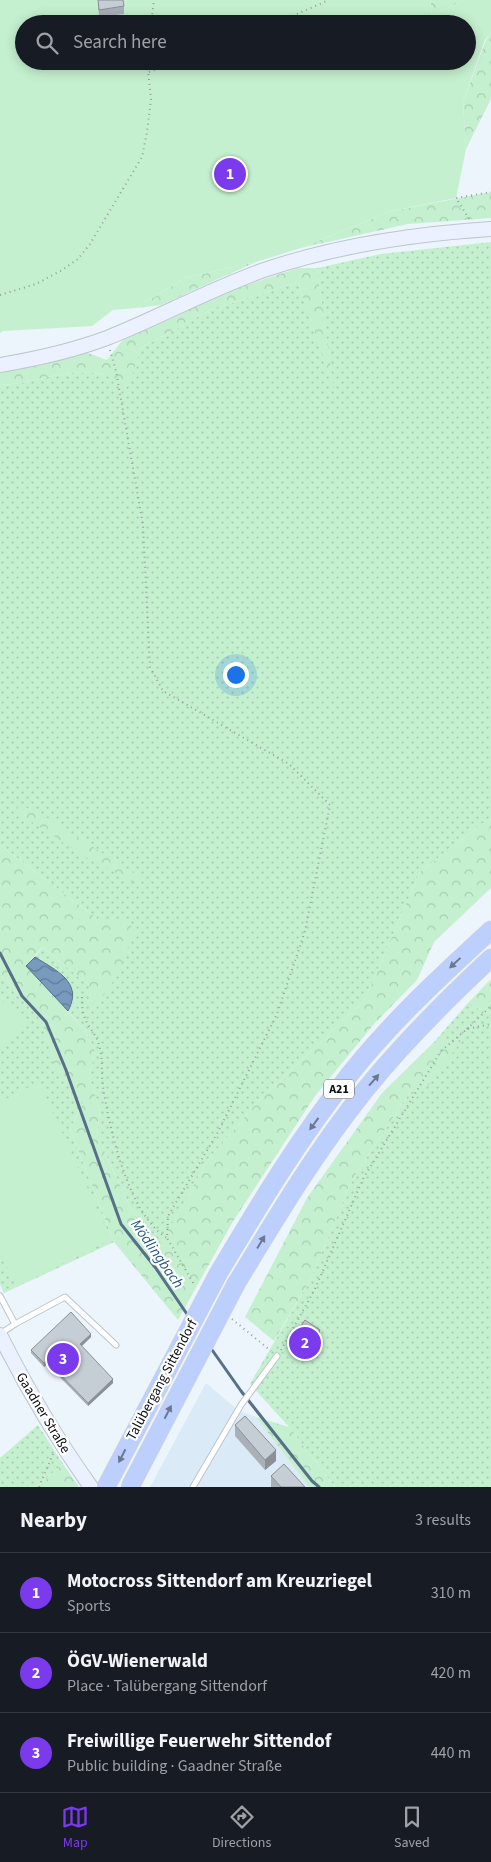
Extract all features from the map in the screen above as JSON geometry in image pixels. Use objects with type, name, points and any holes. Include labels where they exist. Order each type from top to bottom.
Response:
[{"type":"highway","name":"Talübergang Sittendorf","points":[[106,1487],[218,1274],[280,1170],[350,1074],[423,993],[491,930]]},
{"type":"highway","name":"Talübergang Sittendorf","points":[[130,1487],[236,1284],[299,1180],[365,1090],[436,1010],[491,958]]},
{"type":"main road","points":[[0,364],[42,358],[106,338],[263,271],[333,250],[419,234],[491,229]]},
{"type":"main road","name":"Gaadner Straße","points":[[0,1335],[26,1387],[61,1444],[91,1487]]},
{"type":"lane","points":[[0,1296],[15,1324]]},
{"type":"lane","points":[[0,1335],[15,1324],[65,1296],[116,1345]]},
{"type":"lane","points":[[193,1487],[241,1405],[277,1356]]},
{"type":"path","points":[[152,15],[154,0]]},
{"type":"path","points":[[295,15],[329,0]]},
{"type":"path","points":[[0,295],[36,284],[62,270],[78,259],[90,244],[142,156],[148,132],[151,99],[148,72],[154,70]]},
{"type":"path","points":[[476,230],[456,198],[491,192]]},
{"type":"path","points":[[106,338],[116,371],[143,524],[150,667],[163,691],[289,764],[330,805],[306,930],[277,1014],[218,1132],[168,1216],[167,1238]]},
{"type":"path","points":[[82,997],[81,1011],[84,1022],[99,1043],[103,1087],[116,1145],[135,1196],[156,1231],[167,1238],[192,1283],[199,1290]]},
{"type":"path","points":[[229,1316],[277,1356],[314,1291],[363,1179],[441,1051],[467,1030],[491,1006]]},
{"type":"path","points":[[467,1030],[491,1024]]},
{"type":"path","points":[[39,1487],[49,1460],[61,1444]]},
{"type":"shaded area","points":[[206,1383],[239,1411],[256,1417],[309,1487],[150,1487]]},
{"type":"green space","points":[[0,0],[430,0],[432,15],[15,15],[15,70],[474,70],[463,102],[466,149],[456,198],[391,211],[301,248],[256,262],[185,278],[136,308],[113,310],[92,326],[3,331],[0,333]]},
{"type":"green space","points":[[430,0],[464,0],[432,15]]},
{"type":"green space","points":[[464,0],[491,0],[491,32],[485,40],[476,65],[476,15],[432,15]]},
{"type":"green space","points":[[491,32],[491,99],[466,149],[463,102],[486,40]]},
{"type":"green space","points":[[491,192],[491,218],[408,224],[301,248],[391,211]]},
{"type":"green space","points":[[491,242],[491,817],[420,872],[365,999],[256,1104],[208,1160],[161,1244],[131,1209],[97,1135],[100,1111],[89,1077],[95,1051],[84,1029],[68,1011],[73,1002],[63,975],[35,957],[42,947],[89,985],[92,1004],[126,920],[99,920],[0,845],[0,385],[65,374],[91,373],[113,378],[128,386],[141,348],[210,310],[298,282],[333,386],[317,268],[381,254]]},
{"type":"green space","points":[[256,262],[161,305],[136,308],[185,278]]},
{"type":"green space","points":[[298,268],[317,268],[334,390],[298,282],[210,310],[141,348],[128,387],[107,376],[91,373],[65,374],[0,385],[0,370],[88,353],[107,360],[125,337],[234,289]]},
{"type":"green space","points":[[17,807],[33,809],[143,879],[139,885],[82,855],[23,816]]},
{"type":"green space","points":[[491,817],[491,888],[434,942],[417,980],[374,1024],[315,1096],[232,1223],[178,1320],[114,1242],[70,1129],[83,1103],[53,1063],[42,1021],[0,973],[0,845],[99,920],[126,919],[135,932],[109,990],[92,1005],[89,985],[42,947],[26,966],[84,1029],[95,1051],[89,1077],[100,1111],[97,1135],[131,1209],[161,1243],[208,1160],[256,1104],[365,999],[420,872]]},
{"type":"green space","points":[[0,973],[42,1021],[54,1063],[83,1103],[70,1129],[114,1242],[4,1293],[0,1284]]},
{"type":"green space","points":[[491,979],[491,1013],[467,1004]]},
{"type":"green space","points":[[0,999],[25,1023],[0,1049]]},
{"type":"green space","points":[[467,1004],[491,1013],[491,1487],[335,1487],[289,1427],[250,1384],[310,1280],[353,1178],[410,1092],[462,1041],[435,1041]]},
{"type":"green space","points":[[462,1040],[424,1091],[410,1092],[353,1178],[310,1280],[274,1341],[245,1317],[307,1198],[382,1093],[435,1041]]},
{"type":"green space","points":[[39,1082],[111,1239],[16,1287],[0,1253],[0,1102]]},
{"type":"green space","points":[[256,1417],[289,1427],[335,1487],[309,1487]]},
{"type":"green space","points":[[38,1425],[63,1464],[36,1487],[0,1487],[0,1458]]},
{"type":"green space","points":[[63,1464],[79,1487],[36,1487]]},
{"type":"water","points":[[35,957],[58,972],[70,985],[72,1001],[68,1011],[26,966]]},
{"type":"building","points":[[98,0],[123,0],[124,6],[99,10]]},
{"type":"building","points":[[71,1312],[91,1334],[80,1344],[113,1379],[88,1403],[47,1361],[44,1363],[31,1350]]},
{"type":"building","points":[[305,1320],[320,1330],[306,1352],[290,1342]]},
{"type":"building","points":[[245,1416],[276,1450],[265,1460],[235,1425]]},
{"type":"building","points":[[284,1464],[305,1487],[281,1487],[271,1476]]},
{"type":"waterway","name":"Mödlingbach","points":[[0,953],[22,996],[46,1022],[66,1070],[121,1224],[155,1267],[189,1317]]},
{"type":"waterway","name":"Mödlingbach","points":[[210,1347],[241,1391],[312,1481],[319,1487]]},
{"type":"place","name":"Motocross Sittendorf am Kreuzriegel","points":[[230,174]]},
{"type":"place","name":"ÖGV-Wienerwald","points":[[305,1343]]},
{"type":"place","name":"Freiwillige Feuerwehr Sittendof","points":[[63,1359]]}]
